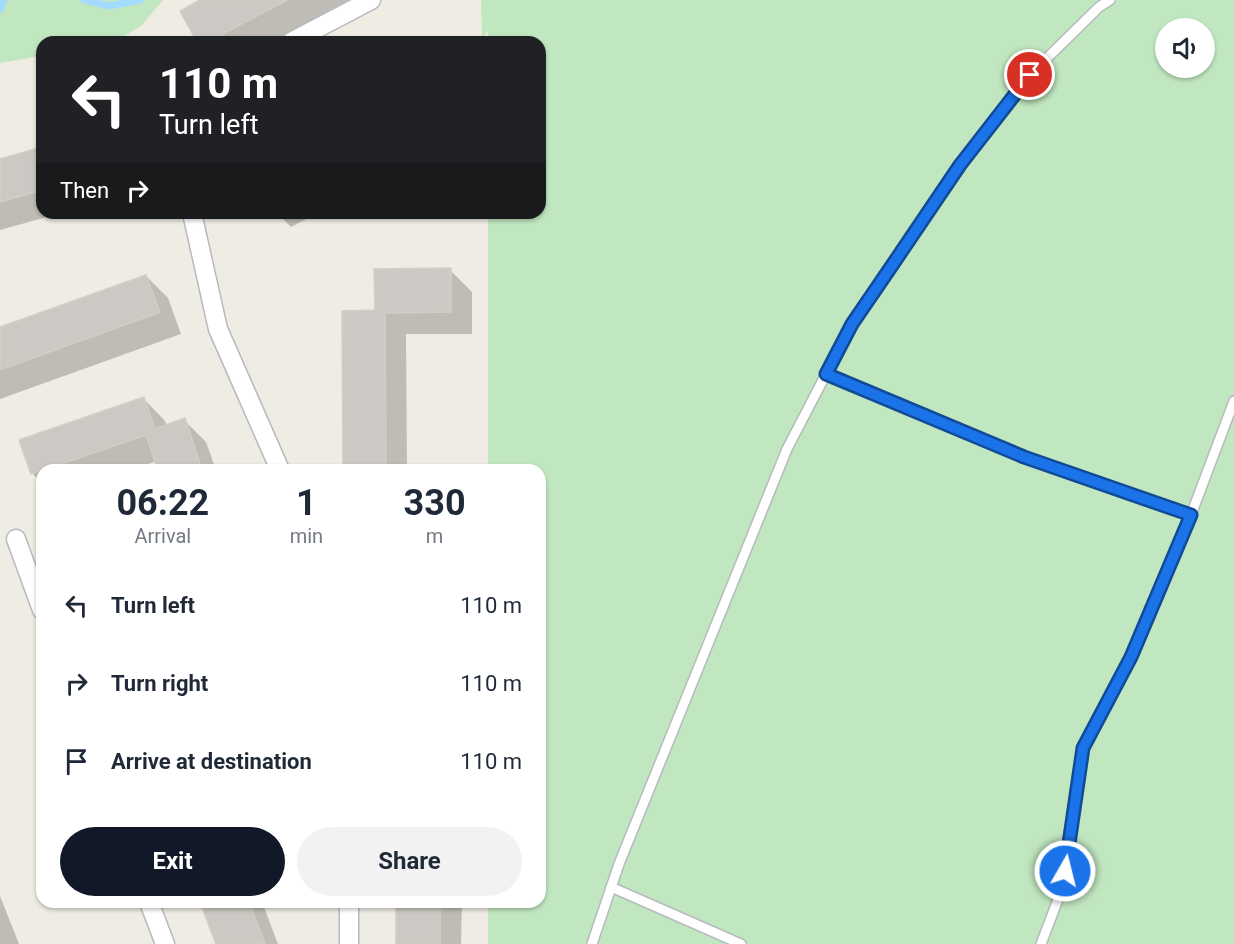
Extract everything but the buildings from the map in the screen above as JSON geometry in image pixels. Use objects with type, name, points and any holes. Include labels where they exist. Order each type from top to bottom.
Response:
[{"type":"street","points":[[302,36],[371,0]]},
{"type":"street","points":[[193,219],[218,329],[277,464]]},
{"type":"street","points":[[16,539],[36,594]]},
{"type":"street","points":[[151,908],[165,944]]},
{"type":"street","points":[[349,908],[349,944]]},
{"type":"lane","points":[[592,944],[610,887],[787,449],[852,324],[960,165],[1030,75],[1099,7],[1110,0]]},
{"type":"lane","points":[[826,374],[1024,457],[1191,515]]},
{"type":"lane","points":[[1041,944],[1062,889],[1083,748],[1131,657],[1191,515],[1234,401]]},
{"type":"lane","points":[[610,887],[741,944]]},
{"type":"green space","points":[[0,0],[163,0],[141,26],[124,36],[36,36],[36,57],[0,63]]},
{"type":"green space","points":[[481,0],[1234,0],[1234,944],[488,944],[488,908],[546,908],[546,464],[488,464],[488,219],[546,219],[546,36],[488,36],[488,31],[482,36]]},
{"type":"waterway","points":[[0,9],[4,0]]},
{"type":"waterway","points":[[84,0],[109,6],[140,0]]},
{"type":"route","points":[[1030,75],[960,165],[852,324],[826,374],[1024,457],[1191,515],[1131,657],[1083,748],[1065,871]]}]
